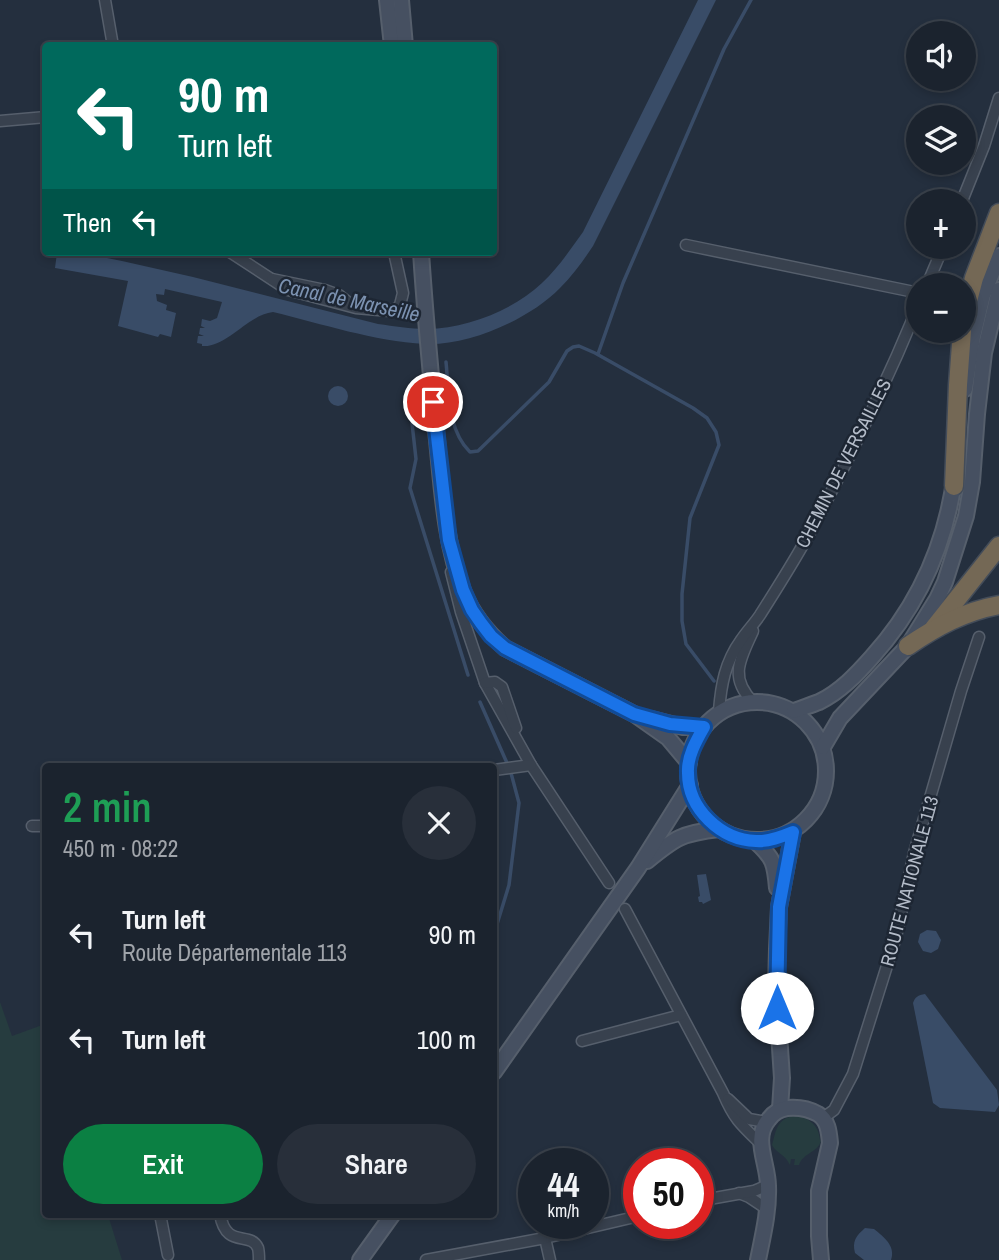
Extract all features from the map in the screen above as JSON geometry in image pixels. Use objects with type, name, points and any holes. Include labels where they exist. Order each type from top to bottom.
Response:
[{"type":"highway","points":[[976,273],[999,213]]},
{"type":"highway","points":[[954,486],[961,343]]},
{"type":"highway","points":[[934,628],[999,546]]},
{"type":"highway","points":[[908,646],[934,628],[962,615],[999,605]]},
{"type":"main road","points":[[387,0],[391,42]]},
{"type":"main road","points":[[401,0],[405,42]]},
{"type":"main road","points":[[416,256],[425,321]]},
{"type":"main road","points":[[421,256],[427,346],[449,540],[463,590],[472,610],[491,636],[505,648],[660,730],[689,763]]},
{"type":"main road","points":[[794,711],[841,689],[860,672],[906,615],[923,583],[947,518],[954,486],[973,337],[983,295],[999,256]]},
{"type":"main road","points":[[824,747],[840,718],[908,646],[945,582],[966,516],[972,482],[984,353],[999,290]]},
{"type":"main road","points":[[772,703],[794,711],[816,732],[824,747],[825,770],[816,804],[793,832],[777,839],[755,841],[727,834],[705,817],[696,803],[687,775],[695,743],[704,727],[719,711],[735,704],[772,703]]},
{"type":"main road","points":[[634,714],[670,724],[704,727]]},
{"type":"main road","points":[[497,1068],[638,869],[690,785]]},
{"type":"main road","points":[[638,869],[673,840],[692,832],[719,829]]},
{"type":"main road","points":[[779,907],[793,832]]},
{"type":"main road","points":[[755,841],[775,866],[779,907],[776,988],[782,1078],[787,1108]]},
{"type":"main road","points":[[758,1260],[767,1209],[768,1185],[761,1144],[762,1129],[773,1114],[787,1108],[817,1114],[827,1126],[830,1143],[820,1191],[821,1260]]},
{"type":"main road","points":[[360,1260],[390,1218]]},
{"type":"street","points":[[105,0],[112,42]]},
{"type":"street","points":[[967,189],[999,98]]},
{"type":"street","points":[[0,121],[42,117]]},
{"type":"street","points":[[686,245],[906,290]]},
{"type":"street","points":[[236,256],[288,290],[356,308],[390,311],[400,305],[403,287],[395,256]]},
{"type":"street","name":"CHEMIN DE VERSAILLES","points":[[719,711],[722,681],[729,660],[820,514],[906,334]]},
{"type":"street","points":[[449,540],[453,586],[485,683],[495,682],[502,687],[522,748],[531,765],[609,883]]},
{"type":"street","name":"CHEMIN DE VERSAILLES","points":[[753,702],[746,695],[738,673],[739,660],[758,617]]},
{"type":"street","name":"ROUTE NATIONALE 113","points":[[823,1118],[834,1110],[853,1073],[896,937],[914,853],[979,636]]},
{"type":"street","points":[[497,770],[531,765]]},
{"type":"street","points":[[32,826],[42,826]]},
{"type":"street","points":[[625,909],[731,1112],[738,1123],[761,1144]]},
{"type":"street","points":[[582,1041],[681,1015]]},
{"type":"street","points":[[723,1093],[750,1119],[766,1122]]},
{"type":"street","points":[[714,1198],[754,1191],[768,1185]]},
{"type":"street","points":[[738,1193],[767,1209]]},
{"type":"street","points":[[161,1218],[168,1255]]},
{"type":"street","points":[[221,1218],[227,1233],[255,1243],[259,1260]]},
{"type":"street","points":[[426,1260],[540,1239]]},
{"type":"street","points":[[545,1239],[550,1260]]},
{"type":"green space","points":[[0,1002],[12,1036],[42,1025],[42,1218],[109,1218],[122,1260],[0,1260]]},
{"type":"green space","points":[[794,1115],[812,1123],[821,1141],[799,1165],[794,1165],[795,1159],[791,1159],[790,1165],[772,1145],[780,1123]]},
{"type":"water","points":[[698,0],[716,0],[593,246],[560,288],[532,310],[498,328],[460,340],[425,344],[367,336],[273,312],[254,319],[220,342],[202,346],[197,343],[198,336],[204,336],[199,334],[200,328],[205,328],[201,326],[202,319],[210,321],[217,318],[222,302],[165,289],[164,295],[156,294],[157,301],[167,305],[166,310],[176,313],[171,337],[160,334],[158,337],[118,326],[128,281],[55,268],[57,256],[97,256],[193,277],[378,324],[408,328],[442,328],[488,316],[517,302],[542,283],[559,265],[583,232]]},
{"type":"water","points":[[338,386],[345,389],[348,396],[345,403],[338,406],[331,403],[328,396],[331,389]]},
{"type":"water","points":[[706,874],[711,900],[703,904],[699,902],[697,875]]},
{"type":"water","points":[[927,930],[936,931],[941,940],[938,949],[931,953],[923,951],[918,942],[920,934]]},
{"type":"water","points":[[925,994],[997,1090],[999,1105],[995,1112],[940,1108],[933,1103],[913,1003],[917,997]]},
{"type":"water","points":[[865,1228],[874,1229],[888,1242],[892,1250],[891,1260],[864,1260],[855,1253],[856,1239]]},
{"type":"waterway","points":[[598,354],[623,283],[724,49],[751,0]]},
{"type":"waterway","points":[[446,362],[453,422],[462,443],[470,452],[478,451],[549,382],[567,351],[579,346],[707,418],[716,432],[719,445],[690,518],[682,621],[686,644],[714,681]]},
{"type":"waterway","points":[[412,423],[416,459],[410,488],[468,675]]},
{"type":"waterway","points":[[480,702],[507,763]]},
{"type":"waterway","points":[[497,924],[509,885],[519,803],[511,773]]},
{"type":"route","points":[[433,402],[449,540],[463,590],[472,610],[491,636],[505,648],[634,714],[683,727],[704,727],[695,743],[687,775],[695,802],[705,817],[727,834],[755,841],[777,839],[793,832],[779,907],[777,1008]]},
{"type":"water label","name":"Canal de Marseille","points":[[349,300]]}]
